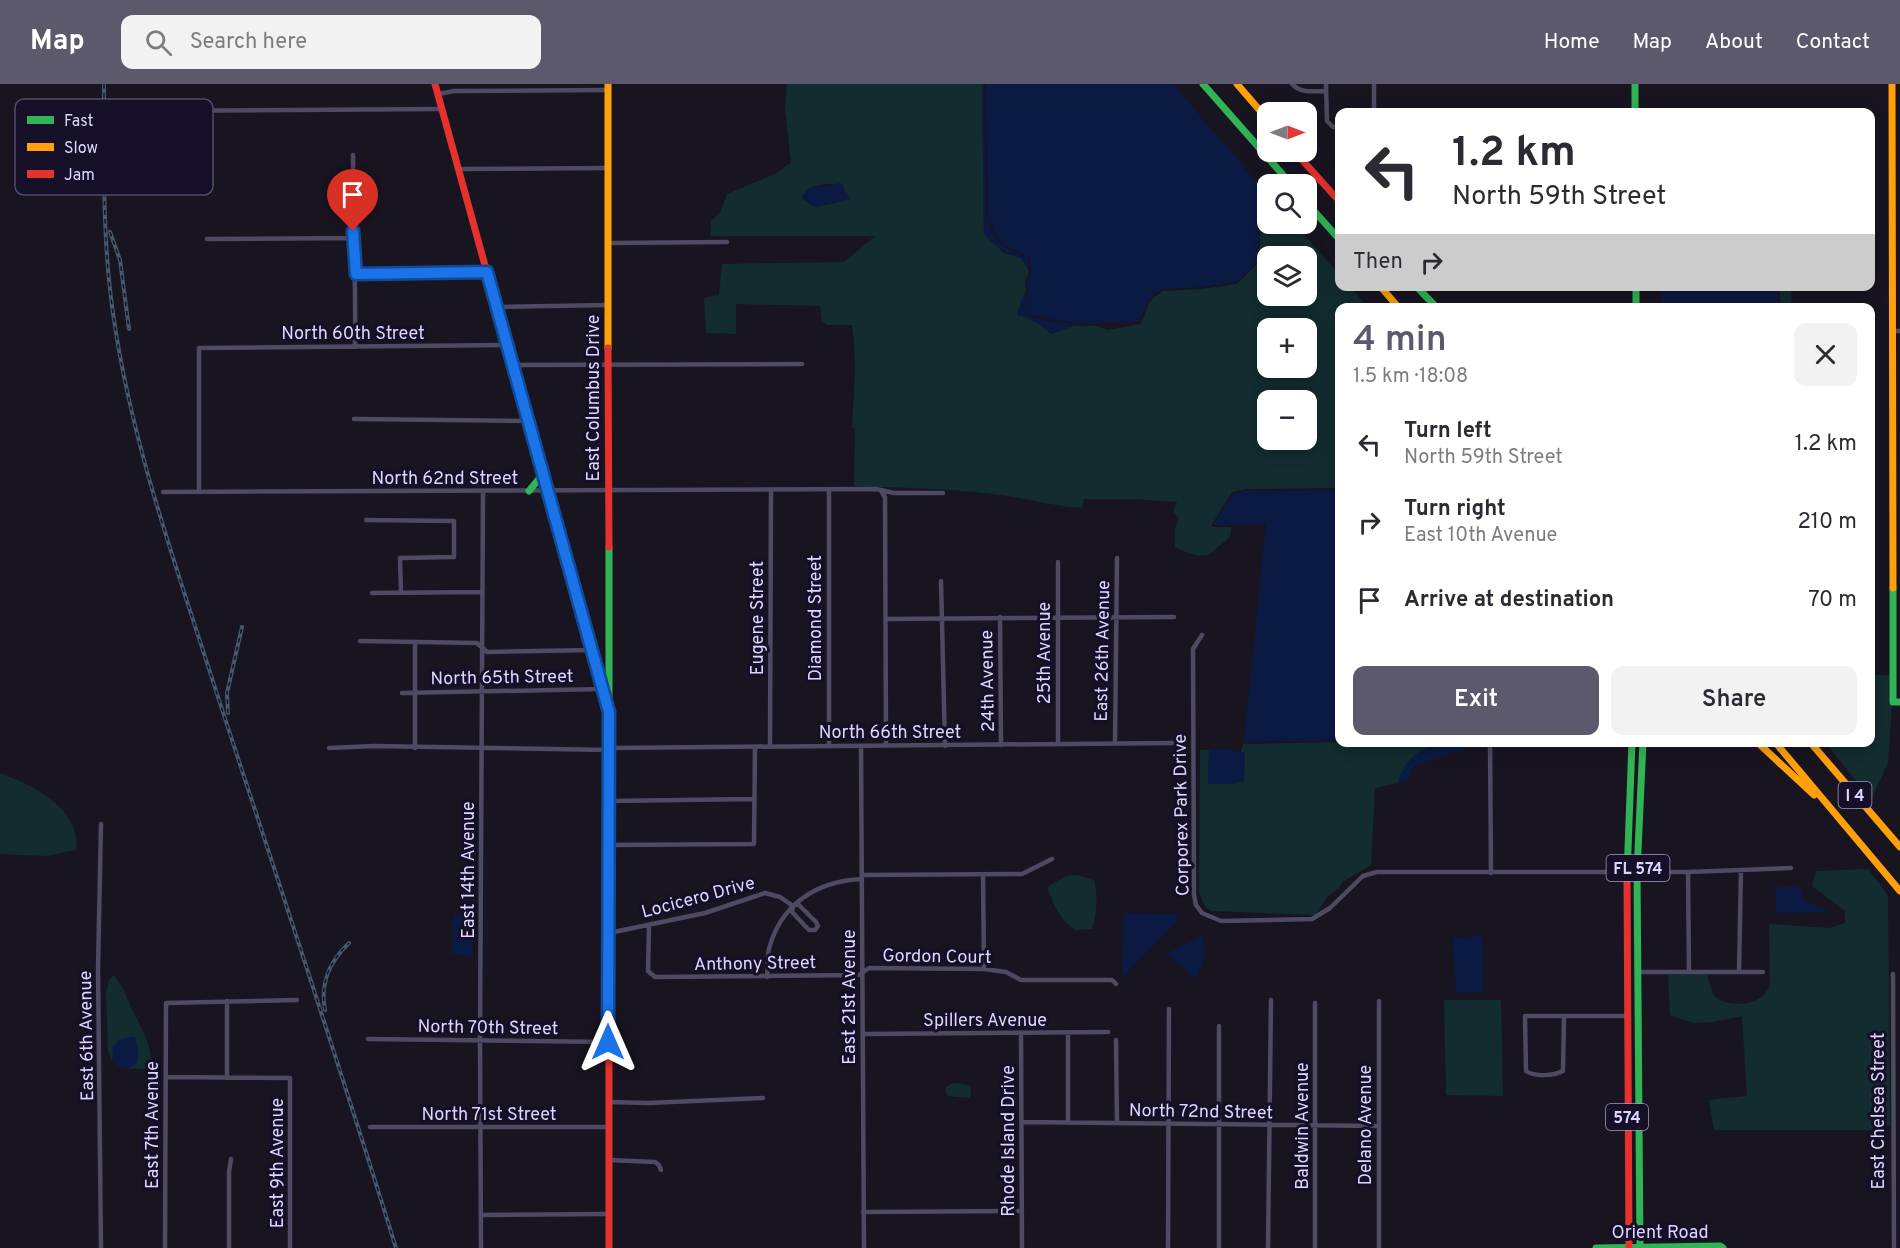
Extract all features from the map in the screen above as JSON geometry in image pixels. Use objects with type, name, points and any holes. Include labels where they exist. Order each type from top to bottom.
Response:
[{"type":"main road","points":[[435,84],[609,712],[607,933],[609,1248]]},
{"type":"main road","points":[[1203,84],[1282,174]]},
{"type":"main road","points":[[1237,84],[1257,107]]},
{"type":"main road","points":[[1635,84],[1635,108]]},
{"type":"main road","points":[[1892,84],[1897,331],[1893,702],[1900,702]]},
{"type":"main road","name":"East Columbus Drive","points":[[608,87],[609,712]]},
{"type":"main road","points":[[1304,162],[1335,196]]},
{"type":"main road","points":[[1317,214],[1335,234]]},
{"type":"main road","points":[[1418,291],[1427,303]]},
{"type":"main road","points":[[1419,291],[1432,303]]},
{"type":"main road","points":[[529,491],[543,474]]},
{"type":"main road","points":[[596,664],[604,661],[609,649]]},
{"type":"main road","points":[[603,689],[610,680]]},
{"type":"main road","name":"574","points":[[1629,1247],[1627,872],[1632,747]]},
{"type":"main road","name":"FL 574","points":[[1640,1247],[1637,872],[1643,747]]},
{"type":"main road","points":[[1762,747],[1842,820]]},
{"type":"main road","name":"I 4","points":[[1779,747],[1900,891]]},
{"type":"main road","name":"I 4","points":[[1813,747],[1900,847]]},
{"type":"main road","points":[[1638,974],[1627,986],[1638,998]]},
{"type":"main road","name":"Orient Road","points":[[1596,1248],[1723,1248]]},
{"type":"street","points":[[1292,84],[1301,91],[1326,91]]},
{"type":"street","points":[[1326,84],[1327,121],[1335,127]]},
{"type":"street","points":[[1374,84],[1374,108]]},
{"type":"street","points":[[438,94],[454,91],[608,87]]},
{"type":"street","points":[[213,110],[442,109]]},
{"type":"street","points":[[352,155],[356,274],[355,347]]},
{"type":"street","points":[[460,169],[608,168]]},
{"type":"street","points":[[207,239],[355,238]]},
{"type":"street","points":[[608,243],[727,242]]},
{"type":"street","points":[[356,274],[487,272]]},
{"type":"street","points":[[497,307],[607,305]]},
{"type":"street","name":"North 60th Street","points":[[199,491],[199,348],[507,345]]},
{"type":"street","points":[[513,365],[802,363]]},
{"type":"street","points":[[354,419],[528,420]]},
{"type":"street","name":"Eugene Street","points":[[770,747],[771,489]]},
{"type":"street","name":"Diamond Street","points":[[829,489],[829,746]]},
{"type":"street","name":"North 62nd Street","points":[[163,492],[876,489],[894,493],[943,493]]},
{"type":"street","points":[[880,491],[885,497],[886,746]]},
{"type":"street","name":"East 14th Avenue","points":[[481,1248],[483,492]]},
{"type":"street","points":[[366,520],[454,521],[454,557],[400,558],[400,593]]},
{"type":"street","name":"East 26th Avenue","points":[[1115,744],[1117,558]]},
{"type":"street","name":"25th Avenue","points":[[1058,562],[1058,744]]},
{"type":"street","points":[[941,581],[945,746]]},
{"type":"street","points":[[372,593],[482,592]]},
{"type":"street","name":"24th Avenue","points":[[1000,617],[1001,745]]},
{"type":"street","points":[[886,619],[1174,617]]},
{"type":"street","name":"Corporex Park Drive","points":[[1202,635],[1193,649],[1194,895],[1196,905],[1202,913],[1221,921],[1312,919],[1330,908],[1362,876],[1377,872],[1688,872],[1791,868]]},
{"type":"street","points":[[360,641],[477,643],[487,652],[592,650]]},
{"type":"street","points":[[415,642],[415,748]]},
{"type":"street","name":"North 65th Street","points":[[402,693],[603,689]]},
{"type":"street","name":"North 66th Street","points":[[329,748],[374,746],[609,749],[1172,743]]},
{"type":"street","name":"East 21st Avenue","points":[[861,746],[864,1248]]},
{"type":"street","points":[[609,845],[754,844],[755,747]]},
{"type":"street","points":[[1490,747],[1491,873]]},
{"type":"street","points":[[609,801],[754,800]]},
{"type":"street","name":"East 6th Avenue","points":[[101,824],[98,971],[101,1248]]},
{"type":"street","points":[[767,976],[768,951],[774,932],[793,906],[811,892],[831,883],[862,877],[1022,874],[1052,859]]},
{"type":"street","points":[[1739,972],[1741,870]]},
{"type":"street","points":[[1688,872],[1689,972]]},
{"type":"street","points":[[983,875],[984,969]]},
{"type":"street","name":"Locicero Drive","points":[[607,933],[705,913],[765,893],[780,897],[793,906]]},
{"type":"street","name":"Locicero Drive","points":[[798,904],[816,921],[818,926],[815,930],[809,930],[792,912],[793,906],[798,904]]},
{"type":"street","name":"Anthony Street","points":[[649,926],[650,974],[655,977],[862,974]]},
{"type":"street","name":"Gordon Court","points":[[862,974],[869,968],[984,969],[1006,972],[1020,980],[1112,980],[1116,984]]},
{"type":"street","points":[[1638,974],[1763,972]]},
{"type":"street","name":"East Chelsea Street","points":[[1893,974],[1894,1248]]},
{"type":"street","points":[[166,1077],[227,1078],[227,1000],[297,1000]]},
{"type":"street","name":"East 7th Avenue","points":[[165,1248],[166,1003],[227,1000]]},
{"type":"street","points":[[1268,1248],[1271,1000]]},
{"type":"street","name":"Delano Avenue","points":[[1379,1001],[1379,1248]]},
{"type":"street","name":"Baldwin Avenue","points":[[1315,1003],[1315,1248]]},
{"type":"street","points":[[1168,1248],[1169,1009]]},
{"type":"street","points":[[1564,1016],[1563,1071],[1557,1074],[1531,1074],[1526,1071],[1525,1016],[1564,1016],[1627,1016]]},
{"type":"street","points":[[1219,1026],[1219,1248]]},
{"type":"street","name":"Spillers Avenue","points":[[863,1034],[1108,1032]]},
{"type":"street","name":"Rhode Island Drive","points":[[1021,1033],[1022,1248]]},
{"type":"street","points":[[1068,1033],[1068,1122]]},
{"type":"street","name":"North 70th Street","points":[[368,1039],[608,1042]]},
{"type":"street","points":[[1116,1040],[1117,1123]]},
{"type":"street","name":"East 9th Avenue","points":[[227,1078],[290,1078],[290,1248]]},
{"type":"street","points":[[1893,1084],[1900,1084]]},
{"type":"street","points":[[608,1102],[763,1098]]},
{"type":"street","name":"North 72nd Street","points":[[1022,1122],[1379,1126]]},
{"type":"street","name":"North 71st Street","points":[[370,1127],[608,1127]]},
{"type":"street","points":[[229,1248],[231,1159]]},
{"type":"street","points":[[608,1160],[655,1162],[661,1170]]},
{"type":"street","points":[[863,1212],[1022,1211]]},
{"type":"street","points":[[482,1215],[609,1214]]},
{"type":"green space","points":[[787,84],[982,84],[984,234],[1004,253],[1021,258],[1029,271],[1025,283],[1026,290],[1017,313],[1037,323],[1051,334],[1074,326],[1096,326],[1108,330],[1141,324],[1150,301],[1163,291],[1237,284],[1257,264],[1257,306],[1317,306],[1317,249],[1335,269],[1335,291],[1354,291],[1364,303],[1335,303],[1335,488],[1247,489],[1232,492],[1211,526],[1231,527],[1230,536],[1208,555],[1200,556],[1175,547],[1175,528],[1179,519],[1173,511],[1177,502],[1084,499],[1082,508],[975,492],[854,486],[855,428],[852,427],[855,363],[852,325],[828,325],[822,322],[820,306],[736,304],[736,334],[706,333],[704,298],[719,295],[722,264],[844,262],[875,236],[711,236],[711,221],[720,213],[727,194],[777,173],[791,162],[785,109]],"holes":[[[821,184],[835,184],[843,188],[848,195],[839,202],[815,207],[802,198],[813,187]]]},
{"type":"green space","points":[[1260,234],[1304,234],[1314,246],[1260,246]]},
{"type":"green space","points":[[1779,291],[1791,291],[1792,303],[1781,303]]},
{"type":"green space","points":[[1875,675],[1890,675],[1892,704],[1888,763],[1871,800],[1829,747],[1875,747]]},
{"type":"green space","points":[[1335,742],[1335,747],[1428,747],[1407,763],[1398,783],[1375,788],[1371,865],[1344,881],[1330,894],[1315,915],[1211,911],[1204,905],[1199,893],[1200,750],[1209,750],[1208,784],[1245,753],[1241,752],[1243,744]]},
{"type":"green space","points":[[0,773],[39,791],[63,811],[76,835],[76,850],[46,856],[0,854]]},
{"type":"green space","points":[[1868,869],[1888,895],[1890,1125],[1870,1130],[1714,1130],[1709,1101],[1747,1096],[1742,1016],[1714,1022],[1693,1023],[1670,1015],[1668,975],[1707,974],[1713,993],[1722,1001],[1742,1004],[1755,1001],[1770,987],[1769,924],[1829,928],[1845,923],[1845,911],[1812,886],[1816,871]]},
{"type":"green space","points":[[1077,875],[1094,880],[1096,904],[1092,929],[1075,930],[1069,926],[1058,911],[1047,887],[1066,876]]},
{"type":"green space","points":[[114,975],[124,990],[149,1046],[151,1063],[146,1069],[121,1068],[112,1061],[108,1051],[106,993],[109,980]]},
{"type":"green space","points":[[1444,1000],[1501,1000],[1503,1096],[1446,1095]]},
{"type":"green space","points":[[953,1083],[970,1085],[969,1098],[948,1096],[945,1091],[946,1087]]},
{"type":"water","points":[[982,84],[984,84],[986,215],[996,239],[1005,247],[1028,258],[1029,271],[1021,258],[1001,249],[984,234]]},
{"type":"water","points":[[986,84],[1173,84],[1257,183],[1257,262],[1237,282],[1162,289],[1148,300],[1140,321],[1084,323],[1057,320],[1029,314],[1027,283],[1031,270],[1030,257],[1013,249],[998,238],[988,215]]},
{"type":"water","points":[[838,183],[843,185],[850,199],[815,207],[802,196],[815,186]]},
{"type":"water","points":[[1026,290],[1028,316],[1046,321],[1085,325],[1074,326],[1051,334],[1032,320],[1018,316],[1017,313]]},
{"type":"water","points":[[1662,291],[1777,291],[1779,303],[1662,303]]},
{"type":"water","points":[[1335,490],[1335,740],[1244,742],[1266,524],[1213,525],[1233,494],[1247,491]]},
{"type":"water","points":[[1428,747],[1468,747],[1417,765],[1412,768],[1406,782],[1398,783],[1407,763]]},
{"type":"water","points":[[1228,749],[1245,753],[1244,781],[1235,784],[1208,784],[1209,750]]},
{"type":"water","points":[[1798,886],[1804,900],[1829,912],[1776,913],[1775,887]]},
{"type":"water","points":[[470,913],[473,923],[472,956],[452,954],[452,925],[455,914]]},
{"type":"water","points":[[1124,913],[1176,914],[1176,923],[1122,978]]},
{"type":"water","points":[[1203,935],[1204,957],[1197,979],[1166,954]]},
{"type":"water","points":[[1482,936],[1483,992],[1456,993],[1453,938]]},
{"type":"water","points":[[135,1037],[138,1051],[137,1063],[129,1068],[121,1068],[112,1061],[113,1046],[121,1039]]},
{"type":"waterway","points":[[479,806],[479,881]]},
{"type":"waterway","points":[[486,852],[486,974]]},
{"type":"railway","points":[[104,84],[104,99]]},
{"type":"railway","points":[[104,195],[107,261],[114,320],[122,368],[145,463],[172,556],[396,1248]]},
{"type":"railway","points":[[110,232],[120,260],[129,329]]},
{"type":"railway","points":[[228,713],[227,693],[242,627]]},
{"type":"railway","points":[[325,1010],[325,982],[331,965],[349,943]]},
{"type":"traffic: fast","points":[[1203,84],[1282,174]]},
{"type":"traffic: fast","points":[[1635,84],[1635,108]]},
{"type":"traffic: fast","points":[[1317,214],[1335,234]]},
{"type":"traffic: fast","points":[[1421,291],[1432,303]]},
{"type":"traffic: fast","points":[[1636,291],[1636,303]]},
{"type":"traffic: fast","points":[[529,491],[543,474]]},
{"type":"traffic: fast","points":[[562,544],[609,712],[609,1015]]},
{"type":"traffic: fast","points":[[609,547],[609,704]]},
{"type":"traffic: fast","points":[[1893,588],[1893,702],[1900,702]]},
{"type":"traffic: fast","points":[[1627,876],[1632,747]]},
{"type":"traffic: fast","points":[[1640,1248],[1637,872],[1643,747]]},
{"type":"traffic: fast","points":[[1596,1248],[1720,1246],[1723,1248]]},
{"type":"traffic: slow","points":[[608,84],[608,348]]},
{"type":"traffic: slow","points":[[1237,84],[1257,107]]},
{"type":"traffic: slow","points":[[1892,84],[1893,588]]},
{"type":"traffic: slow","points":[[489,280],[562,544]]},
{"type":"traffic: slow","points":[[1384,291],[1395,303]]},
{"type":"traffic: slow","points":[[1762,747],[1814,795]]},
{"type":"traffic: slow","points":[[1779,747],[1900,891]]},
{"type":"traffic: slow","points":[[1814,747],[1900,847]]},
{"type":"traffic: jam","points":[[435,84],[489,280]]},
{"type":"traffic: jam","points":[[1304,162],[1335,196]]},
{"type":"traffic: jam","points":[[608,348],[609,547]]},
{"type":"traffic: jam","points":[[1627,876],[1629,1248]]},
{"type":"traffic: jam","points":[[609,1015],[609,1248]]},
{"type":"route","points":[[353,231],[356,274],[487,272],[609,712],[608,1042]]}]
